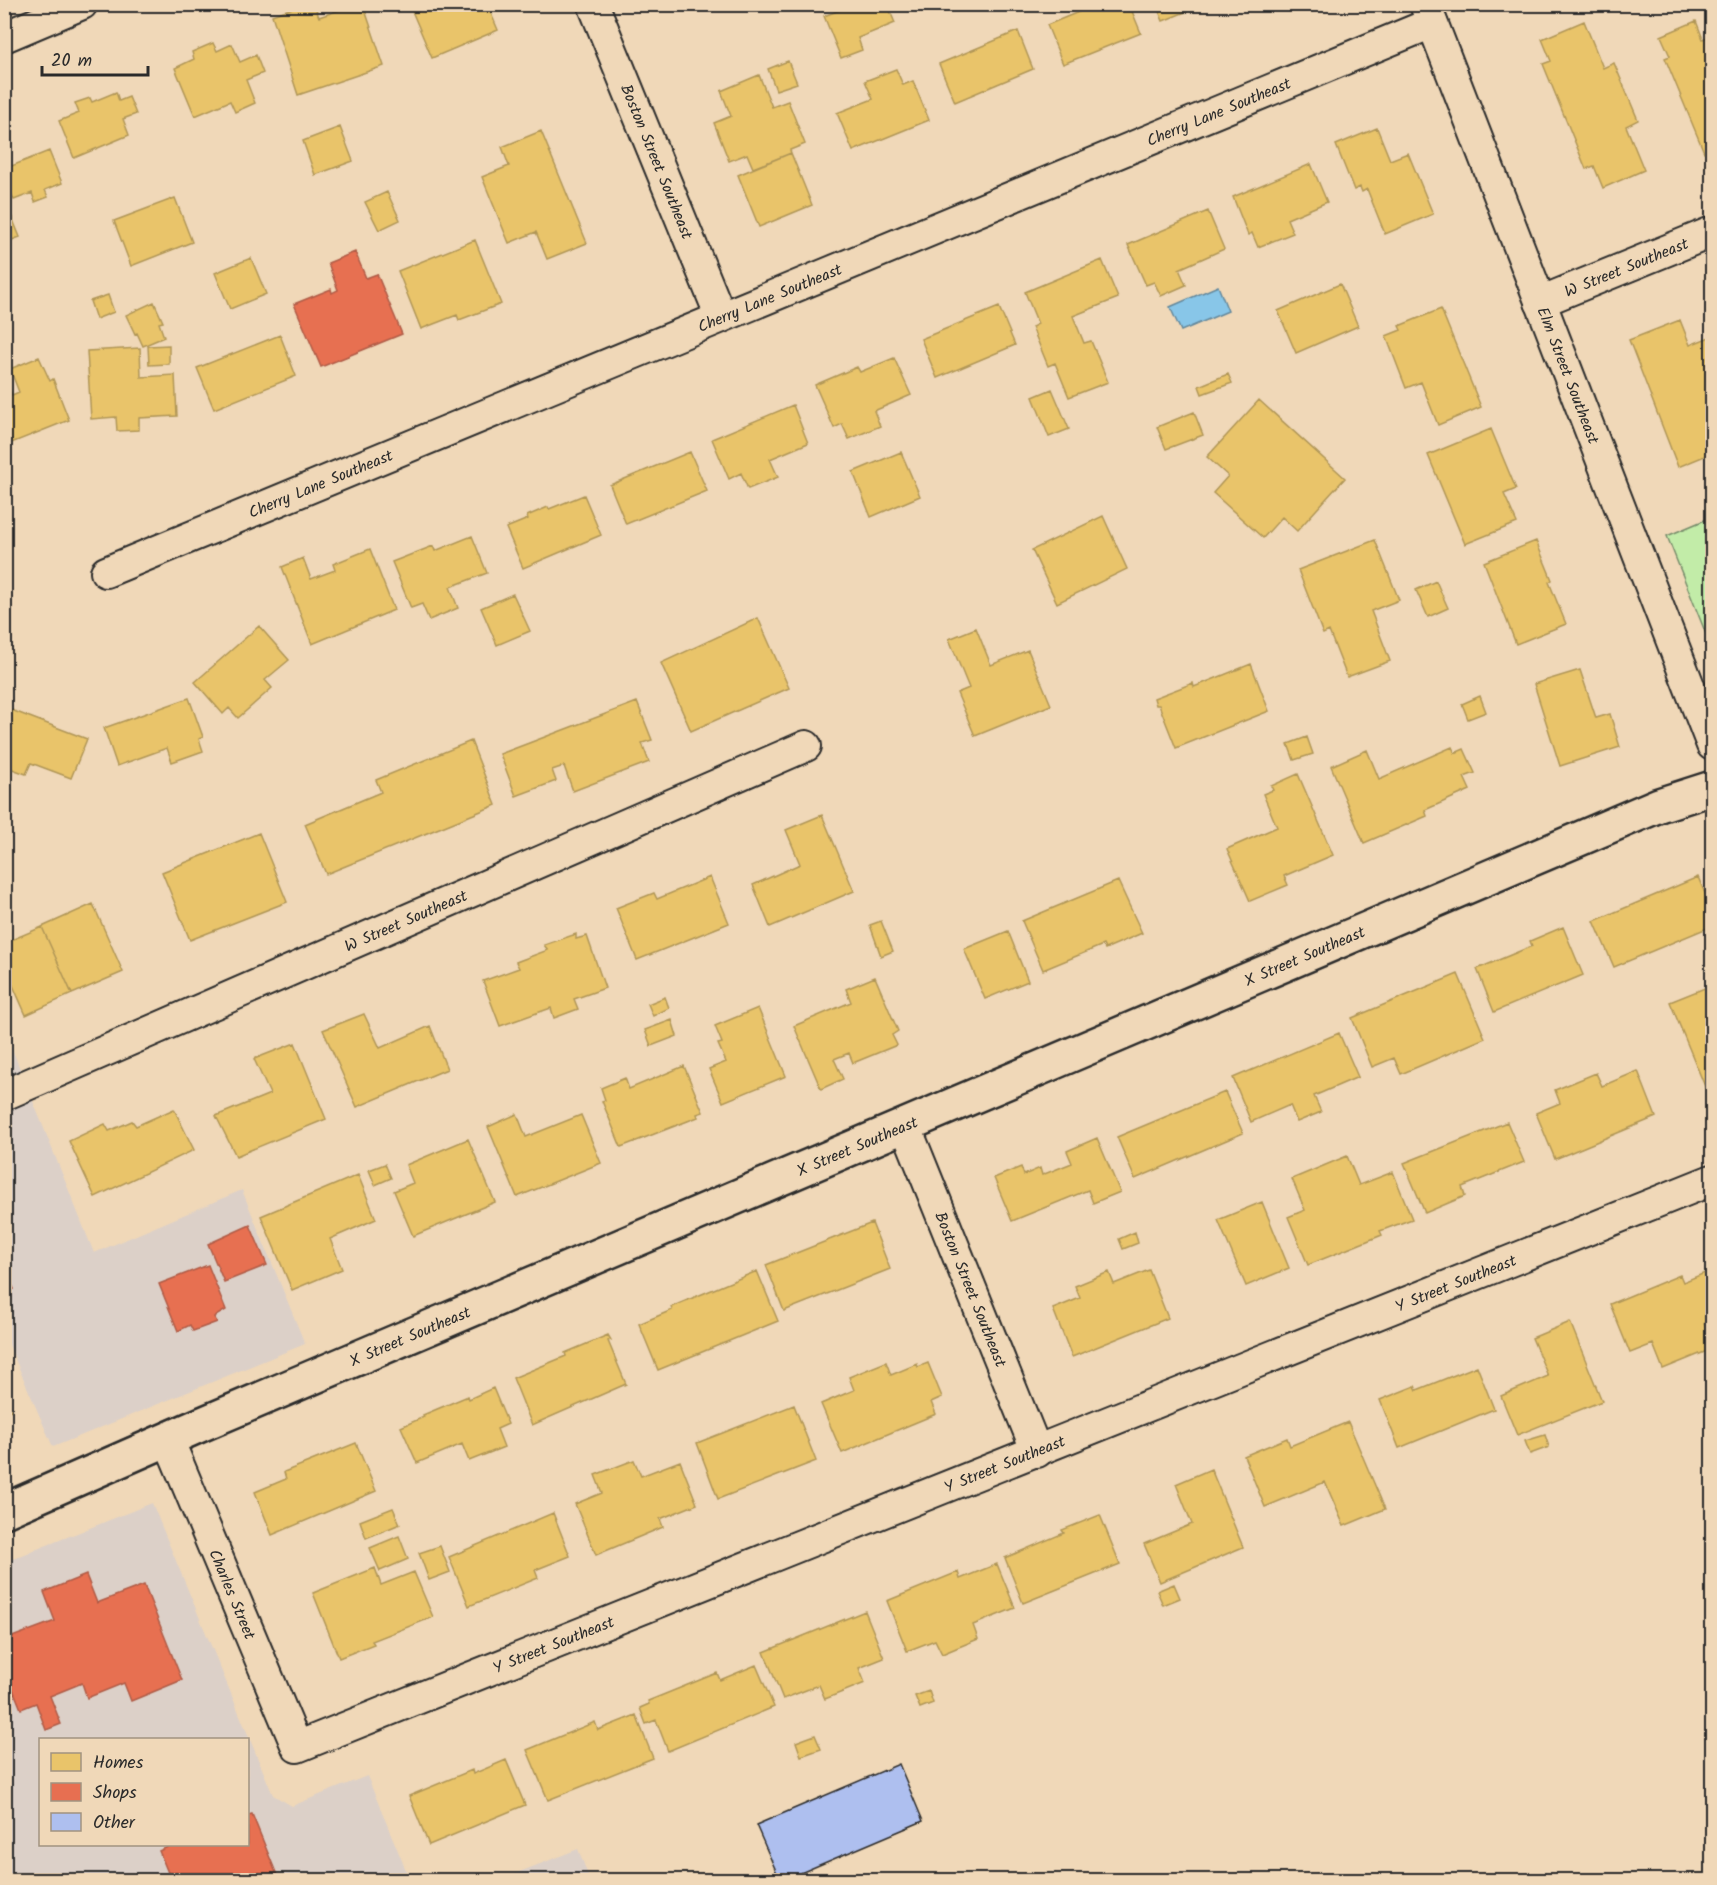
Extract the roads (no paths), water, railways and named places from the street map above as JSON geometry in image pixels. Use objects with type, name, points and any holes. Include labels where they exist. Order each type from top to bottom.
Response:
[{"type":"street","points":[[4,37],[82,4]]},
{"type":"street","name":"Boston Street Southeast","points":[[593,4],[721,317]]},
{"type":"street","name":"Cherry Lane Southeast","points":[[106,572],[721,317],[1429,14]]},
{"type":"street","name":"Elm Street Southeast","points":[[1429,14],[1713,745]]},
{"type":"street","name":"W Street Southeast","points":[[1540,302],[1713,232]]},
{"type":"street","name":"W Street Southeast","points":[[4,1095],[806,746]]},
{"type":"street","name":"X Street Southeast","points":[[4,1511],[168,1439],[1659,805],[1713,788]]},
{"type":"street","name":"Boston Street Southeast","points":[[905,1125],[1037,1452]]},
{"type":"street","name":"Y Street Southeast","points":[[297,1747],[1713,1180]]},
{"type":"street","name":"Charles Street","points":[[168,1439],[297,1747]]},
{"type":"water","points":[[1218,286],[1228,311],[1181,331],[1170,307]]}]
